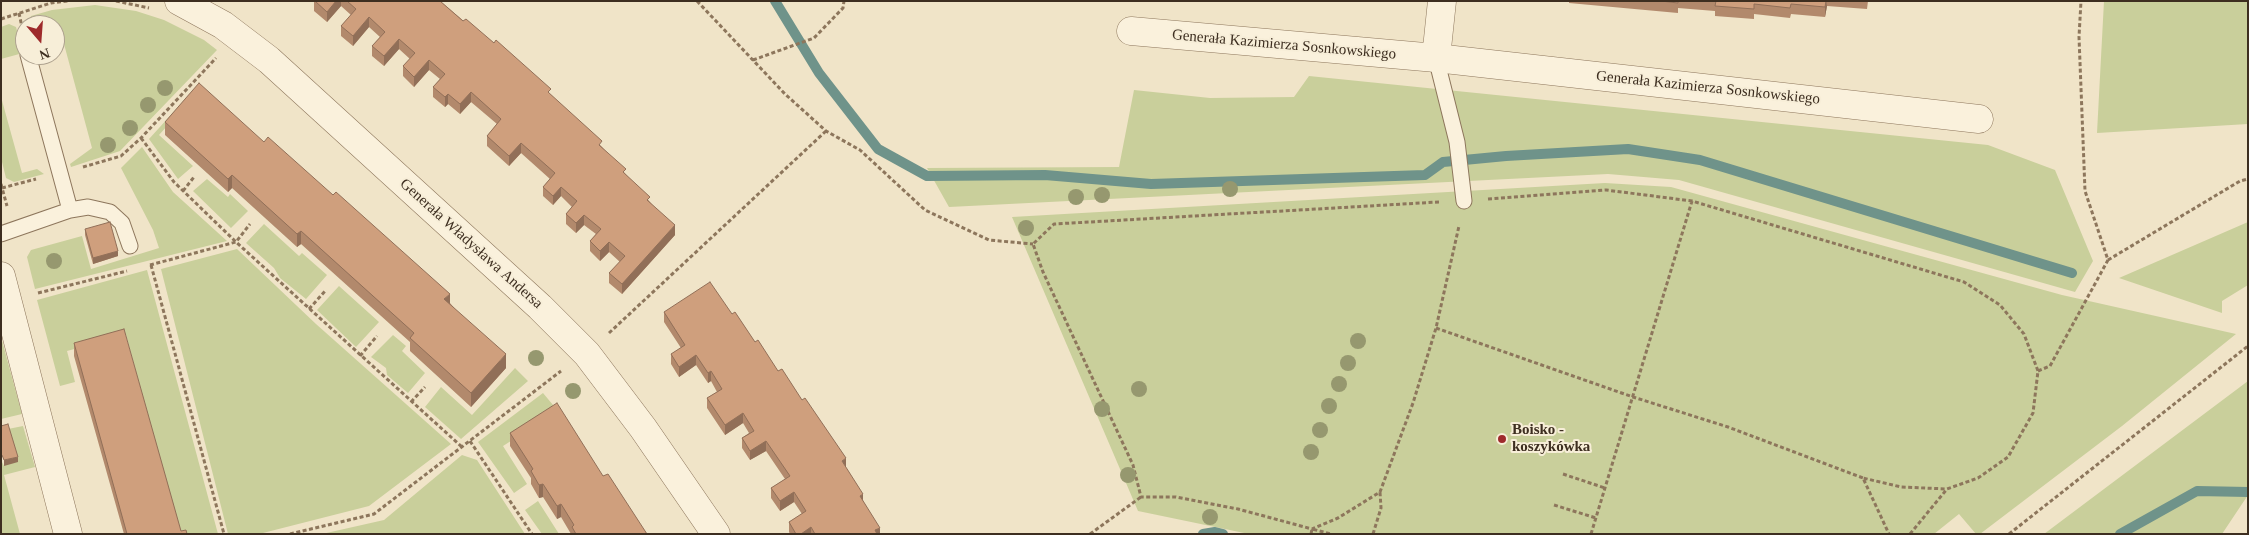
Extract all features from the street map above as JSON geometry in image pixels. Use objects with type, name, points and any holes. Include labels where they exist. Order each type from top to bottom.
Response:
[{"type":"street","name":"Generała Władysława Andersa","points":[[179,1],[223,25],[269,60],[540,307],[587,354],[643,428],[716,534]]},
{"type":"street","points":[[1436,58],[1442,1]]},
{"type":"street","name":"Generała Kazimierza Sosnkowskiego","points":[[1131,31],[1436,58],[1980,119]]},
{"type":"street","points":[[1,276],[68,534]]},
{"type":"lane","points":[[1436,58],[1458,142],[1464,201]]},
{"type":"lane","points":[[31,65],[70,210]]},
{"type":"lane","points":[[1,234],[70,210],[88,207],[110,212],[122,223],[130,246]]},
{"type":"path","points":[[1,19],[51,3],[68,1]]},
{"type":"path","points":[[697,1],[785,94],[826,131],[860,150],[925,210],[989,240],[1033,244],[1054,224],[1464,201],[1606,190],[1692,201],[1964,282],[2000,305],[2024,334],[2038,371],[2034,413],[2008,457],[1978,478],[1947,489],[1902,487],[1863,478],[1728,427],[1633,397],[1436,328]]},
{"type":"path","points":[[753,60],[814,38],[843,8],[844,1]]},
{"type":"path","points":[[2080,1],[2079,38],[2085,191],[2108,260]]},
{"type":"path","points":[[2,188],[121,156],[141,138],[219,56]]},
{"type":"path","points":[[587,354],[826,131]]},
{"type":"path","points":[[141,138],[183,191],[360,356],[462,447]]},
{"type":"path","points":[[183,191],[194,177]]},
{"type":"path","points":[[2038,371],[2050,366],[2108,260],[2248,179]]},
{"type":"path","points":[[1373,534],[1381,508],[1380,492],[1413,402],[1436,328],[1464,201]]},
{"type":"path","points":[[1591,534],[1692,201]]},
{"type":"path","points":[[1033,244],[1043,272],[1133,465],[1140,497]]},
{"type":"path","points":[[151,265],[224,534]]},
{"type":"path","points":[[309,309],[326,290]]},
{"type":"path","points":[[360,356],[377,336]]},
{"type":"path","points":[[2009,534],[2248,346]]},
{"type":"path","points":[[290,534],[374,514],[552,378]]},
{"type":"path","points":[[411,402],[425,387]]},
{"type":"path","points":[[470,441],[532,534]]},
{"type":"path","points":[[1563,474],[1605,488]]},
{"type":"path","points":[[1863,478],[1889,534]]},
{"type":"path","points":[[1910,534],[1947,489]]},
{"type":"path","points":[[1310,534],[1312,529],[1338,518],[1380,492]]},
{"type":"path","points":[[1090,534],[1140,497],[1159,496],[1194,500],[1238,509],[1331,534]]},
{"type":"path","points":[[1554,505],[1596,518]]},
{"type":"green space","points":[[2104,1],[2248,1],[2248,124],[2097,133]]},
{"type":"green space","points":[[95,5],[136,11],[164,20],[204,40],[217,50],[120,151],[71,167],[70,164],[92,148],[65,48],[65,15],[34,15],[52,10]]},
{"type":"green space","points":[[9,24],[15,27],[15,55],[1,59],[1,27]]},
{"type":"green space","points":[[1309,76],[1988,145],[2055,170],[2093,261],[2075,292],[1679,180],[1608,174],[949,207],[927,168],[1119,167],[1134,90],[1210,98],[1294,97]]},
{"type":"green space","points":[[199,84],[202,87],[159,135],[193,166],[178,179],[149,139]]},
{"type":"green space","points":[[1,97],[22,173],[37,169],[44,174],[14,182],[6,178],[1,158]]},
{"type":"green space","points":[[142,147],[173,192],[227,241],[35,289],[27,257],[31,250],[82,236],[91,269],[159,248],[153,230],[121,168]]},
{"type":"green space","points":[[207,179],[228,197],[230,194],[248,211],[231,228],[193,191]]},
{"type":"green space","points":[[1605,183],[1671,187],[2062,295],[2236,334],[2122,426],[1980,534],[1976,534],[1959,514],[1934,534],[1249,534],[1138,511],[1012,217]]},
{"type":"green space","points":[[2248,222],[2248,285],[2222,301],[2222,313],[2119,278]]},
{"type":"green space","points":[[264,224],[299,256],[302,253],[327,275],[306,299],[280,278],[274,268],[246,243]]},
{"type":"green space","points":[[237,249],[316,324],[451,444],[369,506],[259,534],[228,534],[161,269]]},
{"type":"green space","points":[[147,270],[218,534],[180,534],[126,335],[67,351],[75,382],[60,386],[37,300]]},
{"type":"green space","points":[[339,286],[379,322],[356,347],[317,310]]},
{"type":"green space","points":[[393,335],[406,346],[402,351],[425,373],[408,393],[387,375],[386,368],[371,357]]},
{"type":"green space","points":[[1,337],[22,414],[1,419]]},
{"type":"green space","points":[[515,368],[528,381],[461,439],[425,407],[441,387],[472,415]]},
{"type":"green space","points":[[2248,381],[2248,495],[2222,534],[2044,534]]},
{"type":"green space","points":[[543,393],[558,411],[503,446],[527,484],[514,493],[478,442]]},
{"type":"green space","points":[[23,426],[35,467],[4,475],[20,534],[1,534],[1,460],[4,466],[8,429]]},
{"type":"green space","points":[[462,455],[477,460],[525,534],[322,534],[384,520]]},
{"type":"green space","points":[[538,501],[559,534],[542,534],[525,510]]},
{"type":"building","points":[[315,1],[336,1],[327,12]]},
{"type":"building","points":[[347,1],[440,1],[463,21],[466,19],[494,43],[496,40],[551,89],[548,92],[602,141],[599,145],[626,169],[623,172],[650,197],[647,200],[675,225],[622,284],[609,273],[625,256],[609,242],[600,251],[590,241],[601,229],[584,215],[576,223],[566,214],[577,201],[561,187],[553,196],[543,187],[555,173],[521,143],[509,156],[487,136],[501,119],[471,92],[460,104],[448,94],[445,97],[433,87],[445,74],[429,60],[414,77],[403,66],[415,53],[399,39],[384,56],[372,46],[385,32],[369,17],[353,36],[341,26],[356,9]]},
{"type":"building","points":[[1661,1],[1678,1],[1678,3]]},
{"type":"building","points":[[1716,1],[1826,1],[1825,7],[1791,4],[1790,8],[1754,4],[1754,9],[1715,6]]},
{"type":"building","points":[[199,83],[264,142],[268,137],[333,195],[336,192],[450,294],[444,299],[506,354],[471,393],[410,338],[414,333],[301,231],[297,234],[232,175],[228,179],[165,122]]},
{"type":"building","points":[[110,222],[118,251],[93,258],[85,229]]},
{"type":"building","points":[[710,282],[732,314],[735,312],[755,342],[758,340],[778,371],[782,369],[802,400],[805,398],[846,458],[842,461],[863,494],[860,496],[880,528],[875,530],[877,534],[815,534],[811,527],[801,534],[796,534],[789,522],[806,511],[794,492],[780,501],[771,488],[790,476],[766,441],[750,451],[742,438],[754,431],[743,413],[725,425],[707,398],[722,389],[711,371],[708,373],[696,355],[679,367],[671,354],[685,345],[664,312]]},
{"type":"building","points":[[124,329],[181,531],[186,530],[187,534],[127,534],[74,343]]},
{"type":"building","points":[[557,403],[603,476],[608,474],[647,534],[576,534],[572,527],[574,525],[561,504],[557,506],[543,484],[539,485],[531,471],[533,469],[510,433]]},
{"type":"building","points":[[8,424],[18,457],[4,460],[1,455],[1,426]]},
{"type":"waterway","points":[[775,1],[819,73],[878,149],[927,176],[1045,175],[1151,184],[1425,175],[1443,162],[1506,156],[1628,149],[1700,160],[2072,273]]},
{"type":"waterway","points":[[2120,534],[2197,491],[2248,492]]},
{"type":"waterway","points":[[1203,534],[1215,532],[1223,534]]},
{"type":"place","name":"Boisko - koszykówka","points":[[1502,439]]}]
